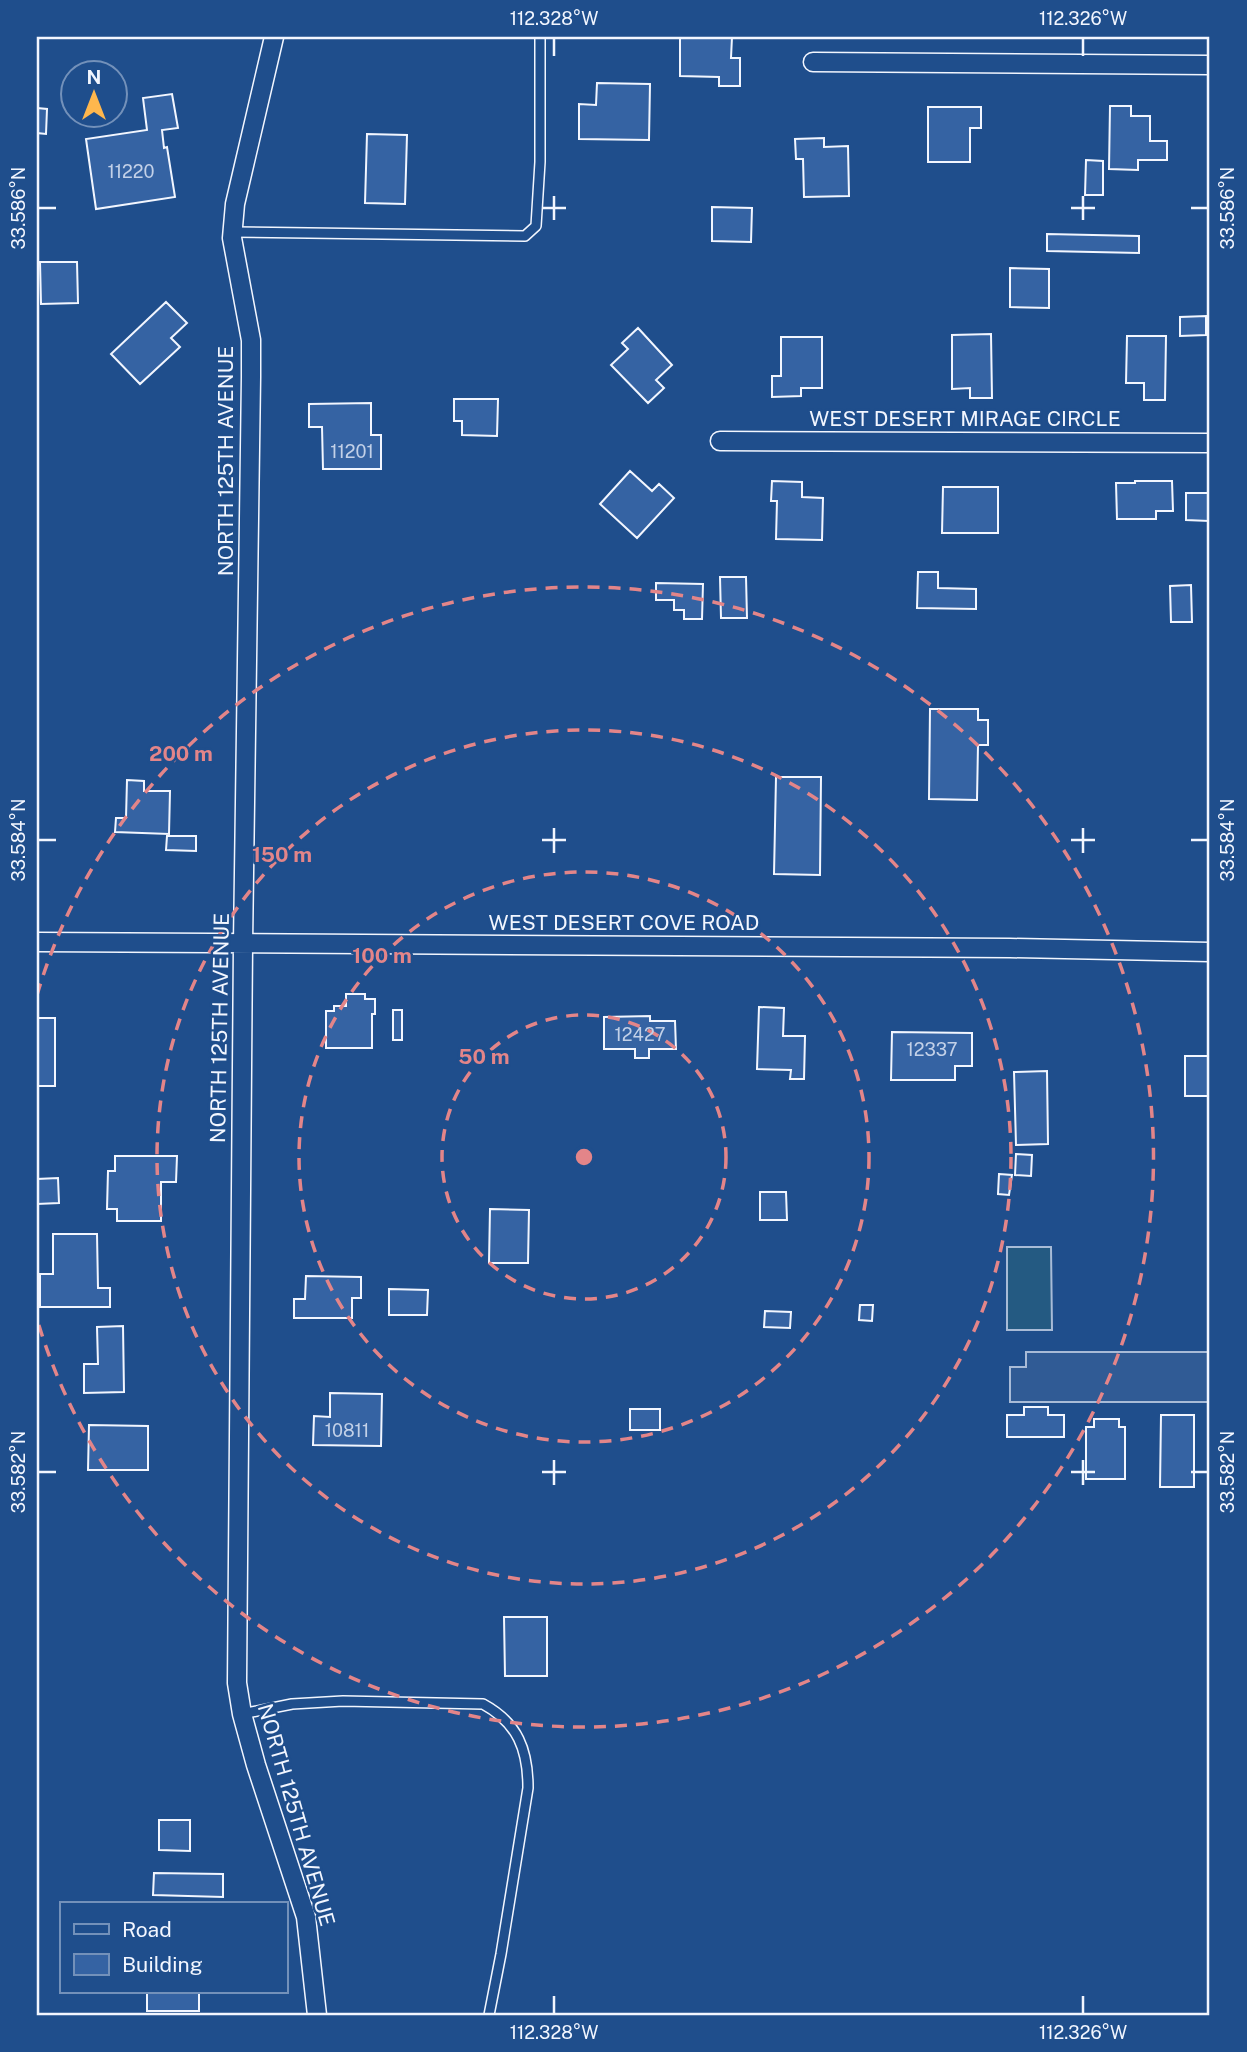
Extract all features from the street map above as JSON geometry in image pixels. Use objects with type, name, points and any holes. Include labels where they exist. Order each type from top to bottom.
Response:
[{"type":"street","name":"NORTH 125TH AVENUE","points":[[274,37],[235,204],[232,237],[251,340],[237,1683],[242,1714],[275,1828],[306,1917],[317,2015]]},
{"type":"street","points":[[813,62],[1210,65]]},
{"type":"street","name":"WEST DESERT MIRAGE CIRCLE","points":[[720,441],[1210,443]]},
{"type":"street","name":"WEST DESERT COVE ROAD","points":[[37,942],[1010,948],[1210,952]]},
{"type":"lane","points":[[233,232],[525,236],[536,226],[540,162],[540,37]]},
{"type":"lane","points":[[242,1714],[292,1704],[329,1701],[483,1704],[500,1714],[513,1728],[524,1749],[528,1788],[489,2015]]},
{"type":"shaded area","points":[[1007,1247],[1051,1247],[1052,1330],[1007,1330]]},
{"type":"shaded area","points":[[1026,1352],[1210,1352],[1210,1402],[1010,1402],[1010,1367],[1026,1367]]},
{"type":"building","points":[[680,37],[732,37],[731,58],[740,58],[740,86],[719,86],[719,77],[680,76]]},
{"type":"building","points":[[597,83],[650,84],[649,140],[579,139],[579,104],[596,105]]},
{"type":"building","points":[[172,94],[178,128],[162,130],[175,197],[96,209],[86,139],[147,130],[143,98]]},
{"type":"building","points":[[1110,106],[1131,106],[1131,116],[1150,116],[1150,141],[1167,141],[1167,160],[1138,160],[1138,170],[1109,169]]},
{"type":"building","points":[[928,107],[981,107],[981,128],[970,128],[970,162],[928,162]]},
{"type":"building","points":[[37,108],[47,109],[46,134],[37,133]]},
{"type":"building","points":[[367,134],[407,135],[405,204],[365,203]]},
{"type":"building","points":[[824,138],[824,147],[848,146],[849,196],[804,197],[803,159],[796,159],[795,139]]},
{"type":"building","points":[[1086,160],[1103,161],[1103,195],[1085,195]]},
{"type":"building","points":[[712,207],[752,208],[751,242],[712,241]]},
{"type":"building","points":[[1047,234],[1139,236],[1139,253],[1047,251]]},
{"type":"building","points":[[40,262],[77,262],[78,303],[41,304]]},
{"type":"building","points":[[1010,268],[1049,269],[1049,308],[1010,307]]},
{"type":"building","points":[[166,302],[187,323],[171,338],[180,347],[140,384],[111,354]]},
{"type":"building","points":[[1206,316],[1206,335],[1180,336],[1180,317]]},
{"type":"building","points":[[638,328],[672,365],[656,380],[664,388],[648,403],[611,365],[628,349],[622,343]]},
{"type":"building","points":[[991,334],[992,398],[970,398],[970,388],[952,389],[952,335]]},
{"type":"building","points":[[1127,336],[1166,336],[1165,400],[1144,400],[1144,383],[1126,383]]},
{"type":"building","points":[[781,337],[822,337],[822,388],[801,388],[801,396],[772,397],[772,376],[781,376]]},
{"type":"building","points":[[454,399],[498,399],[497,436],[462,435],[462,421],[454,421]]},
{"type":"building","points":[[371,403],[371,435],[381,435],[381,469],[323,469],[322,427],[309,427],[309,404]]},
{"type":"building","points":[[630,471],[652,491],[659,484],[674,498],[637,538],[600,504]]},
{"type":"building","points":[[772,481],[802,482],[802,497],[823,498],[822,540],[776,539],[777,501],[771,501]]},
{"type":"building","points":[[1172,481],[1173,511],[1156,511],[1156,519],[1117,519],[1116,483]]},
{"type":"building","points":[[943,487],[998,487],[998,533],[942,533]]},
{"type":"building","points":[[1186,493],[1209,493],[1209,521],[1186,520]]},
{"type":"building","points":[[918,572],[938,572],[938,588],[976,589],[976,609],[917,608]]},
{"type":"building","points":[[720,577],[746,577],[747,618],[721,618]]},
{"type":"building","points":[[656,583],[703,584],[702,619],[684,619],[684,610],[674,610],[674,600],[656,600]]},
{"type":"building","points":[[1191,585],[1192,622],[1171,622],[1170,586]]},
{"type":"building","points":[[930,709],[978,709],[978,720],[988,720],[988,745],[978,745],[977,800],[929,799]]},
{"type":"building","points":[[776,777],[821,777],[820,875],[774,874]]},
{"type":"building","points":[[127,780],[144,781],[144,791],[170,791],[169,834],[115,832],[116,818],[126,818]]},
{"type":"building","points":[[167,836],[196,836],[196,851],[166,850]]},
{"type":"building","points":[[346,994],[365,994],[365,999],[375,999],[372,1048],[326,1048],[326,1011],[334,1011],[334,1006],[346,1006]]},
{"type":"building","points":[[759,1007],[784,1008],[783,1036],[805,1036],[804,1079],[790,1079],[791,1070],[757,1069]]},
{"type":"building","points":[[393,1010],[402,1010],[402,1040],[393,1040]]},
{"type":"building","points":[[650,1016],[650,1021],[675,1021],[676,1049],[649,1049],[649,1058],[635,1058],[635,1049],[604,1049],[604,1017]]},
{"type":"building","points":[[37,1018],[55,1018],[55,1086],[37,1086]]},
{"type":"building","points":[[892,1032],[972,1033],[972,1066],[955,1066],[955,1080],[891,1080]]},
{"type":"building","points":[[1185,1056],[1210,1056],[1210,1096],[1185,1096]]},
{"type":"building","points":[[1047,1071],[1048,1144],[1016,1145],[1014,1072]]},
{"type":"building","points":[[1016,1154],[1032,1155],[1031,1176],[1015,1175]]},
{"type":"building","points":[[115,1156],[177,1156],[176,1182],[161,1182],[161,1221],[117,1221],[117,1209],[107,1209],[108,1171],[115,1171]]},
{"type":"building","points":[[999,1174],[1012,1175],[1009,1195],[998,1194]]},
{"type":"building","points":[[58,1178],[59,1203],[37,1204],[37,1179]]},
{"type":"building","points":[[760,1192],[786,1192],[787,1220],[760,1220]]},
{"type":"building","points":[[490,1209],[529,1210],[528,1263],[489,1263]]},
{"type":"building","points":[[53,1234],[97,1234],[98,1288],[110,1288],[110,1307],[40,1307],[40,1274],[53,1274]]},
{"type":"building","points":[[306,1276],[361,1277],[361,1298],[352,1298],[352,1318],[294,1318],[294,1299],[305,1299]]},
{"type":"building","points":[[389,1289],[428,1290],[427,1315],[389,1315]]},
{"type":"building","points":[[860,1305],[873,1305],[872,1321],[859,1320]]},
{"type":"building","points":[[765,1311],[791,1312],[790,1328],[764,1327]]},
{"type":"building","points":[[123,1326],[124,1392],[84,1393],[84,1364],[98,1364],[97,1327]]},
{"type":"building","points":[[330,1393],[382,1394],[381,1446],[313,1445],[314,1416],[330,1417]]},
{"type":"building","points":[[1024,1407],[1048,1407],[1048,1415],[1064,1415],[1064,1437],[1007,1437],[1007,1415],[1024,1415]]},
{"type":"building","points":[[630,1409],[660,1409],[660,1430],[630,1430]]},
{"type":"building","points":[[1161,1415],[1194,1415],[1194,1487],[1160,1487]]},
{"type":"building","points":[[1094,1419],[1119,1419],[1119,1427],[1125,1427],[1125,1479],[1086,1479],[1086,1427],[1094,1427]]},
{"type":"building","points":[[89,1425],[148,1426],[148,1470],[88,1470]]},
{"type":"building","points":[[504,1617],[547,1617],[547,1676],[505,1676]]},
{"type":"building","points":[[159,1820],[190,1820],[190,1851],[159,1850]]},
{"type":"building","points":[[154,1873],[223,1874],[223,1897],[153,1895]]},
{"type":"building","points":[[147,1993],[199,1993],[199,2011],[147,2011]]}]
